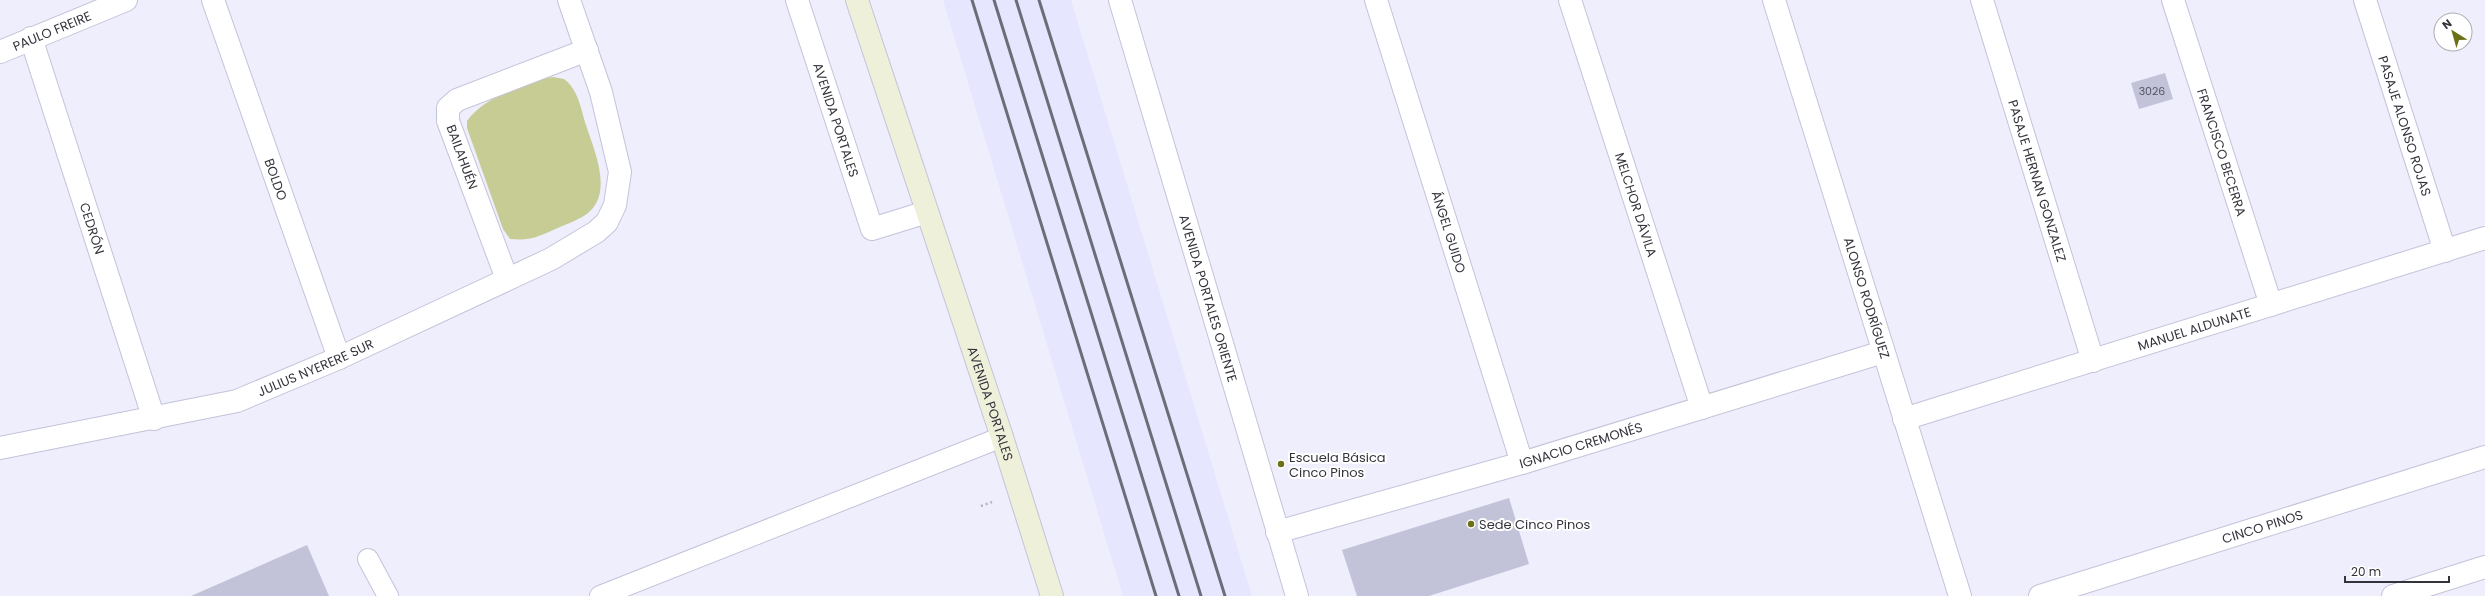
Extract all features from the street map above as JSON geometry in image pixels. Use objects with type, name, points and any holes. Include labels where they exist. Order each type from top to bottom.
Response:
[{"type":"main road","name":"AVENIDA PORTALES","points":[[857,0],[1002,437],[1052,596]]},
{"type":"street","name":"PAULO FREIRE","points":[[0,52],[126,0]]},
{"type":"street","name":"BOLDO","points":[[213,0],[339,358]]},
{"type":"street","points":[[569,0],[587,50]]},
{"type":"street","name":"AVENIDA PORTALES","points":[[797,0],[872,229],[928,212]]},
{"type":"street","name":"AVENIDA PORTALES ORIENTE","points":[[1120,0],[1297,596]]},
{"type":"street","name":"ÁNGEL GUIDO","points":[[1376,0],[1522,463]]},
{"type":"street","name":"MELCHOR DÁVILA","points":[[1570,0],[1702,408]]},
{"type":"street","name":"ALONSO RODRÍGUEZ","points":[[1774,0],[1960,596]]},
{"type":"street","name":"PASAJE HERNAN GONZALEZ","points":[[1982,0],[2093,360]]},
{"type":"street","name":"FRANCISCO BECERRA","points":[[2173,0],[2271,305]]},
{"type":"street","name":"PASAJE ALONSO ROJAS","points":[[2365,0],[2445,251]]},
{"type":"street","name":"CEDRÓN","points":[[31,38],[154,419]]},
{"type":"street","name":"JULIUS NYERERE SUR","points":[[0,448],[154,419],[237,401],[339,358],[570,250],[596,232],[607,222],[615,205],[620,172],[601,92],[587,50]]},
{"type":"street","name":"BAILAHUÉN","points":[[507,279],[448,121],[448,108],[457,100],[587,50]]},
{"type":"street","name":"MANUEL ALDUNATE","points":[[1904,419],[2485,238]]},
{"type":"street","name":"IGNACIO CREMONÉS","points":[[1277,532],[1522,463],[1883,352]]},
{"type":"street","name":"CINCO PINOS","points":[[2040,596],[2485,457]]},
{"type":"street","points":[[2393,596],[2485,567]]},
{"type":"lane","points":[[600,596],[1002,437]]},
{"type":"lane","points":[[368,559],[388,596]]},
{"type":"shaded area","points":[[943,0],[1071,0],[1252,596],[1123,596]]},
{"type":"green space","points":[[553,77],[564,79],[573,88],[576,94],[598,161],[601,187],[598,199],[592,209],[574,221],[536,237],[510,239],[503,229],[467,128],[467,121],[483,105],[494,98],[531,82]]},
{"type":"building","points":[[2165,73],[2173,99],[2139,109],[2131,83]]},
{"type":"building","name":"Sede Cinco Pinos","points":[[1509,498],[1529,564],[1429,596],[1357,596],[1342,550]]},
{"type":"building","points":[[307,545],[329,596],[191,596]]},
{"type":"railway","points":[[972,0],[1156,596]]},
{"type":"railway","points":[[994,0],[1179,596]]},
{"type":"railway","points":[[1016,0],[1201,596]]},
{"type":"railway","points":[[1039,0],[1225,596]]},
{"type":"place","name":"Escuela Básica Cinco Pinos","points":[[1281,464]]},
{"type":"place","name":"Sede Cinco Pinos","points":[[1471,524]]}]
